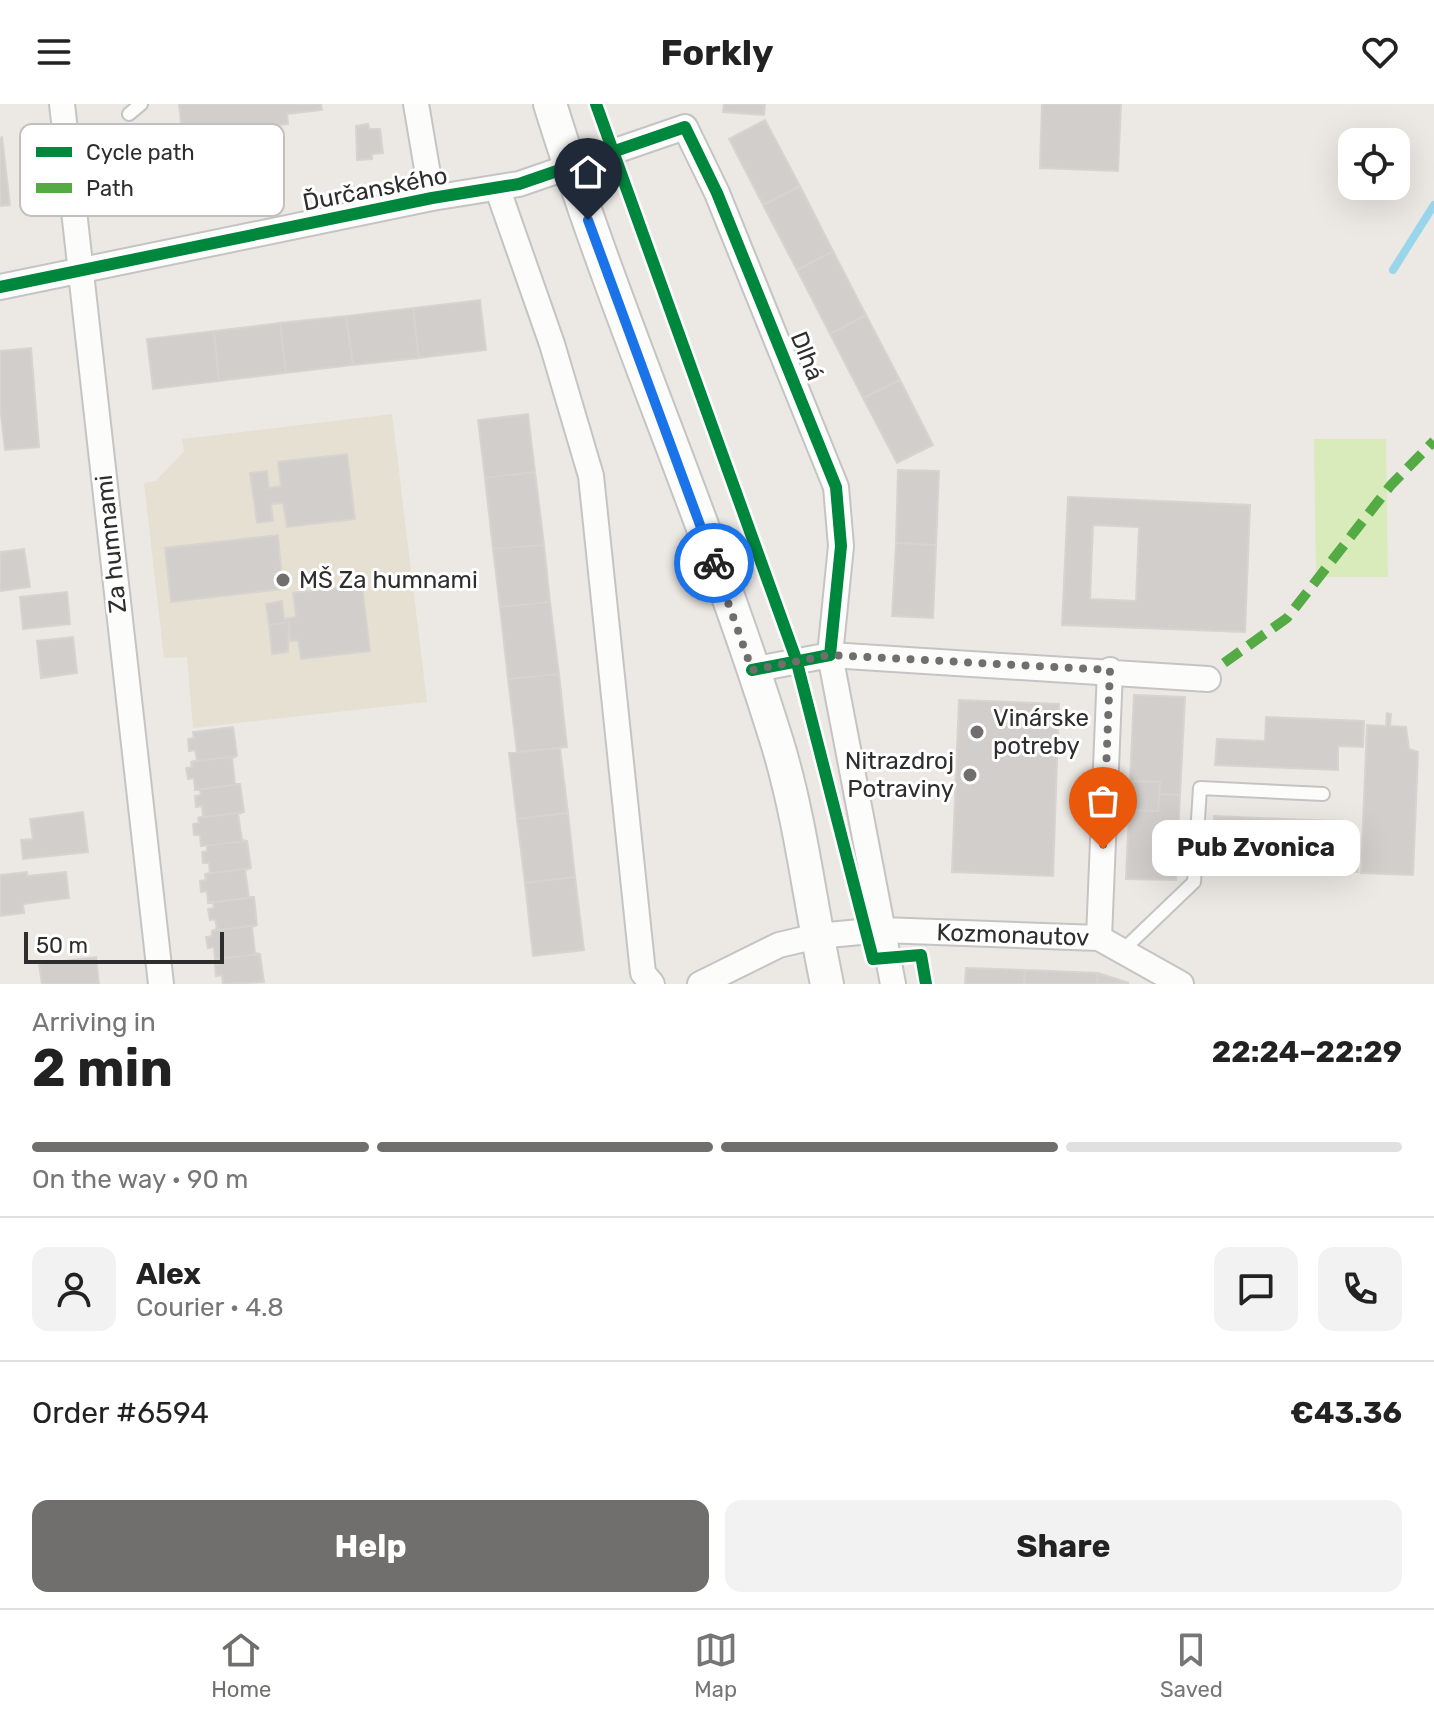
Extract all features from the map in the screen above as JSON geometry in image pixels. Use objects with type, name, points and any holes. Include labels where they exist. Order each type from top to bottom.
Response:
[{"type":"street","name":"Za humnami","points":[[62,104],[65,124]]},
{"type":"street","points":[[416,104],[432,198]]},
{"type":"street","points":[[550,104],[569,167],[777,743],[827,984]]},
{"type":"street","name":"Dlhá","points":[[569,167],[682,116],[717,193],[836,487],[841,546],[830,655],[893,984]]},
{"type":"street","name":"Ďurčanského","points":[[0,287],[432,198],[498,190],[569,167]]},
{"type":"street","points":[[498,190],[552,344],[591,476],[643,973],[652,984]]},
{"type":"street","name":"Za humnami","points":[[76,216],[161,984]]},
{"type":"street","points":[[752,670],[830,655],[1110,670],[1208,679]]},
{"type":"street","points":[[1099,938],[1110,670]]},
{"type":"street","name":"Kozmonautov","points":[[700,984],[779,945],[817,936],[882,930],[1099,938],[1181,984]]},
{"type":"lane","points":[[129,114],[141,104]]},
{"type":"lane","points":[[1123,950],[1194,882],[1200,788],[1323,794]]},
{"type":"shaded area","name":"MŠ Za humnami","points":[[392,414],[427,702],[193,728],[187,657],[164,658],[144,483],[156,481],[184,451],[182,439]]},
{"type":"green space","points":[[1314,439],[1386,439],[1388,577],[1316,577]]},
{"type":"building","points":[[179,104],[321,104],[322,110],[287,114],[288,124],[284,125],[181,124]]},
{"type":"building","points":[[724,104],[765,104],[764,115],[723,112]]},
{"type":"building","points":[[1042,104],[1121,104],[1118,171],[1040,168]]},
{"type":"building","points":[[765,120],[800,186],[763,205],[729,139]]},
{"type":"building","points":[[368,124],[369,129],[380,129],[383,153],[372,154],[372,159],[357,160],[356,126]]},
{"type":"building","points":[[0,138],[10,205],[0,206]]},
{"type":"building","points":[[800,186],[833,251],[797,270],[763,205]]},
{"type":"building","points":[[833,251],[866,315],[830,334],[797,270]]},
{"type":"building","points":[[480,300],[486,350],[419,358],[413,308]]},
{"type":"building","points":[[413,308],[419,358],[353,365],[346,316]]},
{"type":"building","points":[[866,315],[900,380],[863,398],[830,334]]},
{"type":"building","points":[[346,316],[353,365],[286,373],[280,323]]},
{"type":"building","points":[[280,323],[286,373],[219,381],[214,331]]},
{"type":"building","points":[[214,331],[219,381],[153,389],[147,339]]},
{"type":"building","points":[[31,348],[39,447],[5,450],[0,406],[0,351]]},
{"type":"building","points":[[900,380],[933,445],[897,463],[863,398]]},
{"type":"building","points":[[528,414],[535,472],[485,478],[478,420]]},
{"type":"building","points":[[347,454],[355,519],[287,527],[283,503],[271,504],[273,521],[257,523],[250,473],[267,471],[269,488],[281,486],[278,462]]},
{"type":"building","points":[[898,470],[939,471],[936,545],[896,543]]},
{"type":"building","points":[[535,472],[544,545],[493,549],[485,478]]},
{"type":"building","points":[[1068,497],[1250,505],[1245,632],[1062,625]],"holes":[[[1093,525],[1139,527],[1136,601],[1090,599]]]},
{"type":"building","points":[[278,535],[283,589],[171,602],[165,548]]},
{"type":"building","points":[[896,543],[936,545],[933,618],[892,616]]},
{"type":"building","points":[[544,545],[550,602],[500,607],[493,549]]},
{"type":"building","points":[[24,549],[30,587],[0,591],[0,552]]},
{"type":"building","points":[[362,585],[370,651],[301,659],[298,640],[290,641],[289,622],[269,625],[266,604],[282,601],[284,619],[296,617],[293,593]]},
{"type":"building","points":[[67,592],[70,624],[23,629],[20,597]]},
{"type":"building","points":[[550,602],[559,674],[508,679],[500,607]]},
{"type":"building","points":[[289,622],[288,652],[272,654],[269,625]]},
{"type":"building","points":[[73,637],[77,673],[41,678],[37,641]]},
{"type":"building","points":[[559,674],[567,747],[517,752],[508,679]]},
{"type":"building","points":[[1134,695],[1185,697],[1180,795],[1159,794],[1160,782],[1130,781]]},
{"type":"building","points":[[959,700],[1059,704],[1053,876],[952,872]]},
{"type":"building","points":[[1387,713],[1391,714],[1390,726],[1406,727],[1409,749],[1418,752],[1413,875],[1361,873],[1367,725],[1386,726]]},
{"type":"building","points":[[1266,717],[1364,721],[1363,747],[1338,746],[1338,770],[1215,765],[1217,739],[1265,741]]},
{"type":"building","points":[[233,727],[237,756],[191,762],[197,760],[195,750],[189,751],[188,739],[194,738],[193,732]]},
{"type":"building","points":[[560,748],[568,813],[517,819],[509,753]]},
{"type":"building","points":[[237,756],[232,758],[235,784],[240,784],[195,790],[194,778],[188,779],[186,768],[192,767],[191,762]]},
{"type":"building","points":[[1130,781],[1160,782],[1158,811],[1129,810]]},
{"type":"building","points":[[240,784],[244,812],[198,818],[203,816],[202,806],[196,807],[195,796],[201,795],[200,790],[195,790]]},
{"type":"building","points":[[1159,794],[1180,795],[1176,880],[1126,879],[1129,810],[1158,811]]},
{"type":"building","points":[[83,812],[88,852],[23,859],[21,840],[33,839],[30,819]]},
{"type":"building","points":[[244,812],[238,814],[242,840],[247,841],[201,846],[200,835],[194,835],[193,824],[199,823],[198,818]]},
{"type":"building","points":[[568,813],[575,877],[525,883],[517,819]]},
{"type":"building","points":[[1214,816],[1336,821],[1335,844],[1359,846],[1358,872],[1260,868],[1261,844],[1213,843]]},
{"type":"building","points":[[247,841],[251,868],[205,874],[210,873],[209,863],[203,863],[202,852],[207,851],[207,846],[201,846]]},
{"type":"building","points":[[251,868],[245,870],[249,897],[254,897],[208,903],[207,891],[201,892],[200,881],[206,880],[205,874]]},
{"type":"building","points":[[27,872],[27,876],[66,872],[69,898],[23,904],[24,913],[0,916],[0,875]]},
{"type":"building","points":[[575,877],[584,950],[533,956],[525,883]]},
{"type":"building","points":[[254,897],[257,925],[212,931],[217,929],[215,919],[210,920],[208,909],[214,908],[213,902]]},
{"type":"building","points":[[257,925],[252,927],[255,953],[260,954],[215,959],[214,947],[208,948],[206,937],[212,936],[212,931]]},
{"type":"building","points":[[260,954],[264,982],[223,984],[222,975],[216,976],[215,965],[221,964],[220,959],[215,959]]},
{"type":"building","points":[[96,957],[99,984],[42,984],[39,964]]},
{"type":"building","points":[[966,968],[1025,970],[1024,984],[965,984]]},
{"type":"building","points":[[1025,970],[1098,973],[1097,984],[1024,984]]},
{"type":"building","points":[[1098,973],[1129,983],[1097,984]]},
{"type":"waterway","points":[[1393,270],[1434,205]]},
{"type":"marked path","points":[[1224,663],[1287,618],[1391,485],[1434,441]]},
{"type":"cycle path","points":[[596,104],[796,659],[873,959],[921,955],[926,984]]},
{"type":"cycle path","points":[[0,287],[432,198],[519,184],[685,127],[717,193],[836,487],[841,546],[830,655],[752,670]]},
{"type":"way so far","points":[[714,563],[752,670],[796,659],[830,655],[1110,670],[1103,849]]},
{"type":"place","name":"MŠ Za humnami","points":[[283,580]]},
{"type":"place","name":"Vinárske potreby","points":[[977,732]]},
{"type":"place","name":"Nitrazdroj Potraviny","points":[[970,775]]},
{"type":"place","name":"Pub Zvonica","points":[[1103,849]]},
{"type":"route","points":[[588,220],[714,563]]}]
